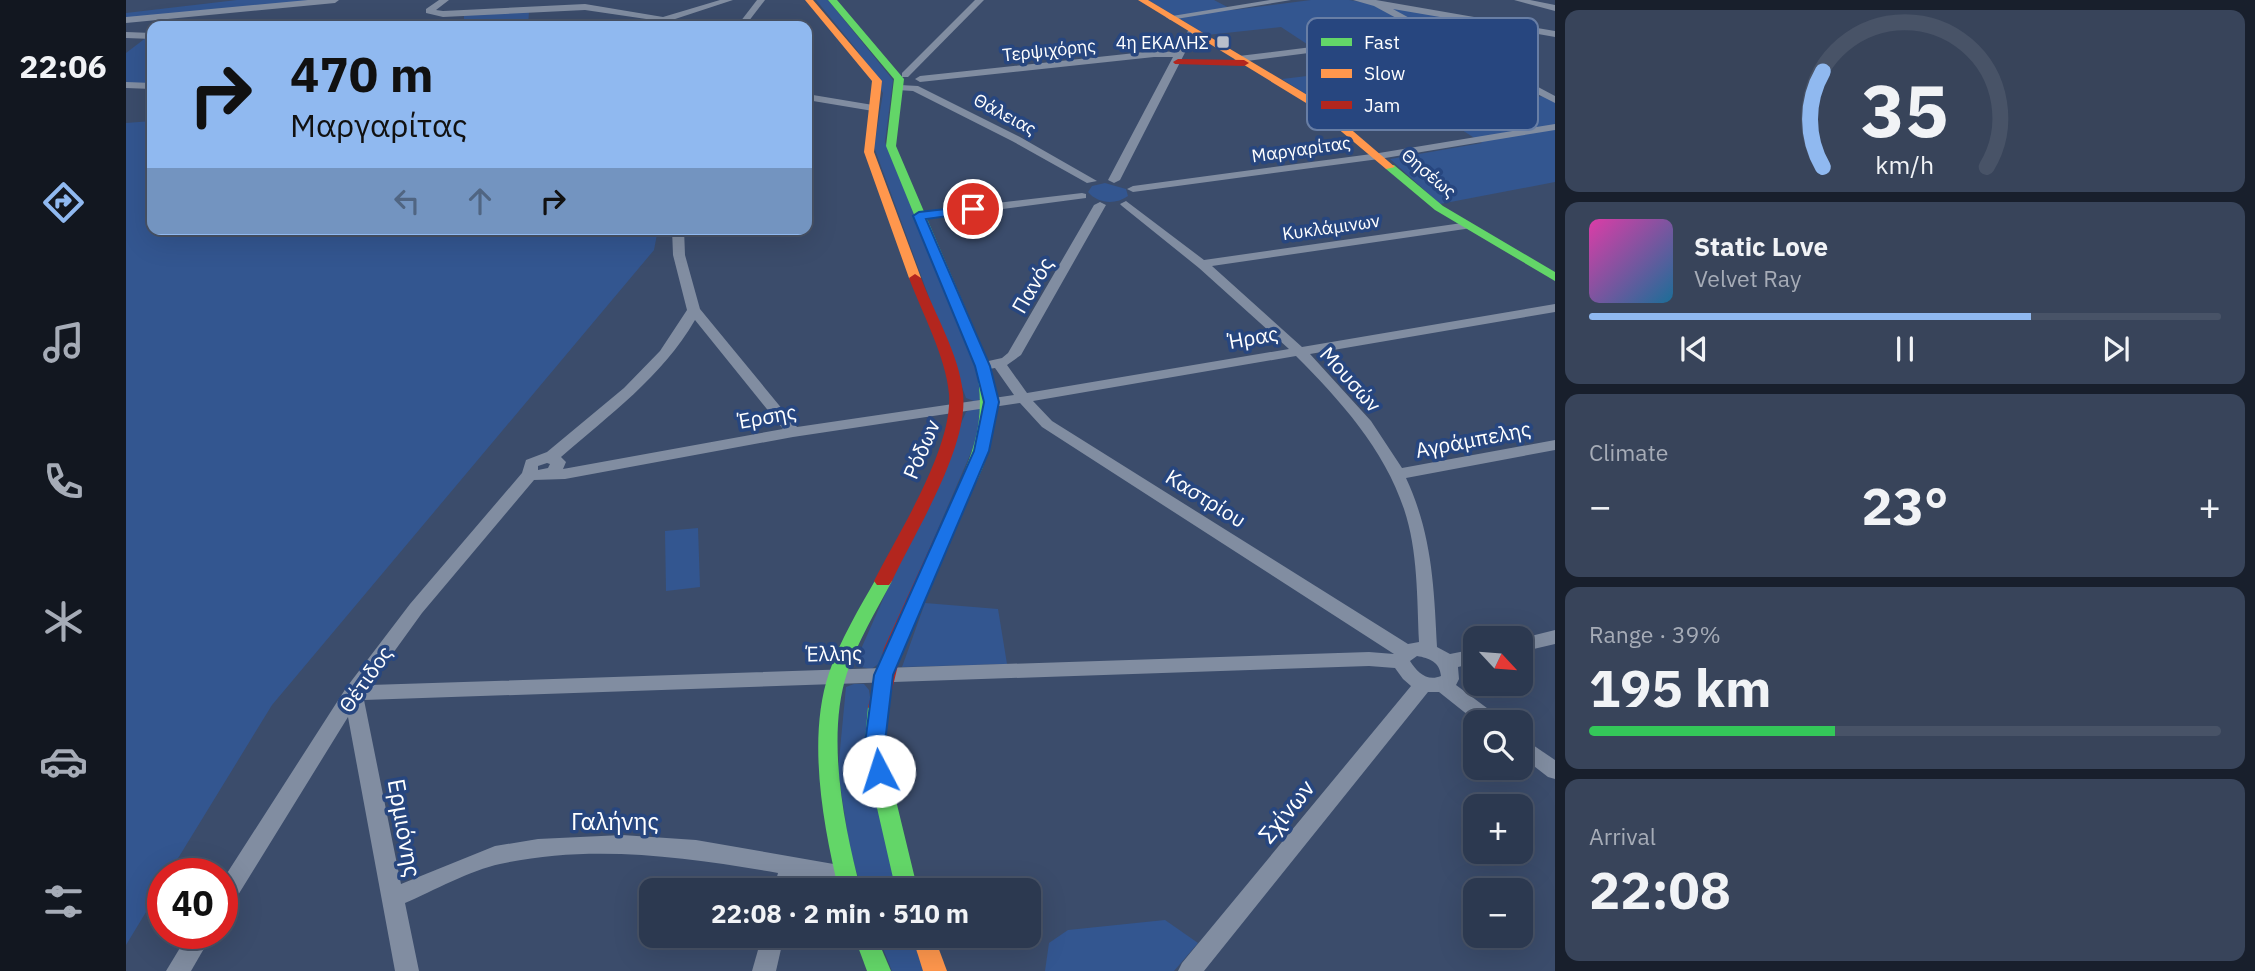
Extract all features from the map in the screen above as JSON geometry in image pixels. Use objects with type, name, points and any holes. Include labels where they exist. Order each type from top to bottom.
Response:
[{"type":"street","points":[[126,12],[222,0]]},
{"type":"street","points":[[126,20],[335,0]]},
{"type":"street","points":[[445,0],[429,11],[452,14],[585,7],[648,21]]},
{"type":"street","points":[[670,21],[730,0]]},
{"type":"street","points":[[672,21],[743,0]]},
{"type":"street","points":[[745,21],[761,0]]},
{"type":"street","name":"Ρόδων","points":[[809,0],[877,81],[879,87],[868,139],[873,167],[956,391],[958,409],[955,427],[946,449],[837,675],[830,728],[831,777],[838,847],[846,878]]},
{"type":"street","points":[[832,0],[907,81]]},
{"type":"street","points":[[904,878],[874,751],[884,675],[982,451],[992,402],[991,365],[919,216],[891,146],[907,81],[981,0]]},
{"type":"street","name":"Θησέως","points":[[1142,0],[1307,99]]},
{"type":"street","points":[[1170,18],[1287,0]]},
{"type":"street","points":[[1357,0],[1464,18]]},
{"type":"street","points":[[1511,18],[1520,0],[1555,8]]},
{"type":"street","points":[[1376,4],[1402,18]]},
{"type":"street","points":[[1114,180],[1192,31]]},
{"type":"street","points":[[126,35],[147,36]]},
{"type":"street","points":[[1180,58],[1242,61],[1307,52]]},
{"type":"street","name":"Τερψιχόρης","points":[[907,81],[1154,54],[1180,58]]},
{"type":"street","name":"Θάλειας","points":[[907,81],[1091,181]]},
{"type":"street","points":[[126,85],[147,86]]},
{"type":"street","points":[[1538,91],[1555,100]]},
{"type":"street","points":[[812,98],[873,108]]},
{"type":"street","name":"Θησέως","points":[[1347,130],[1419,192],[1465,225],[1555,277]]},
{"type":"street","name":"Μαργαρίτας","points":[[1133,189],[1379,156],[1537,130]]},
{"type":"street","points":[[919,216],[1082,196],[1100,205],[1126,204],[1136,195],[1133,189],[1114,180],[1091,181],[1082,185],[1079,190],[1082,196]]},
{"type":"street","name":"Μουσών","points":[[1126,204],[1202,264],[1297,350],[1366,426],[1399,474],[1420,543],[1428,650]]},
{"type":"street","name":"Πανός","points":[[991,365],[1014,355],[1100,205]]},
{"type":"street","name":"Κυκλάμινων","points":[[1202,264],[1465,225]]},
{"type":"street","points":[[679,235],[681,262],[694,310],[793,432]]},
{"type":"street","name":"Ήρας","points":[[958,409],[1555,308]]},
{"type":"street","points":[[554,465],[653,369],[694,310]]},
{"type":"street","name":"Καστρίου","points":[[991,365],[1047,424],[1403,656],[1404,671],[1433,685]]},
{"type":"street","name":"Έρσης","points":[[554,465],[584,471],[793,432],[958,409]]},
{"type":"street","name":"Αγράμπελης","points":[[1399,474],[1555,445]]},
{"type":"street","name":"Θέτιδος","points":[[238,876],[354,693],[421,602],[530,474],[531,463],[554,465]]},
{"type":"street","points":[[1533,642],[1555,637]]},
{"type":"street","points":[[1428,650],[1447,662],[1451,671],[1450,679],[1433,685]]},
{"type":"street","name":"Έλλης","points":[[354,693],[1369,659],[1403,656],[1428,650]]},
{"type":"street","points":[[1447,662],[1463,659]]},
{"type":"street","points":[[1433,685],[1472,710]]},
{"type":"street","name":"Σχίνων","points":[[1190,971],[1433,685]]},
{"type":"street","name":"Ερμιόνης","points":[[354,693],[407,971]]},
{"type":"street","points":[[1533,754],[1555,771]]},
{"type":"street","name":"Γαλήνης","points":[[391,898],[495,855],[538,848],[622,844],[696,849],[791,865],[829,878]]},
{"type":"street","points":[[788,878],[791,865]]},
{"type":"street","points":[[764,971],[770,948]]},
{"type":"street","points":[[870,948],[879,971]]},
{"type":"street","points":[[927,948],[935,971]]},
{"type":"street","points":[[178,971],[192,949]]},
{"type":"shaded area","points":[[237,0],[323,0],[126,19],[126,13]]},
{"type":"shaded area","points":[[816,0],[828,0],[893,80],[885,142],[975,361],[983,399],[974,401],[966,398],[874,147],[883,93],[857,50]]},
{"type":"shaded area","points":[[1148,0],[1214,0],[1233,10],[1311,0],[1349,0],[1458,18],[1307,18],[1307,44],[1281,27],[1207,35]]},
{"type":"shaded area","points":[[529,11],[528,21],[464,21],[464,15]]},
{"type":"shaded area","points":[[147,37],[147,84],[126,83],[126,53]]},
{"type":"shaded area","points":[[1307,76],[1307,95],[1282,79]]},
{"type":"shaded area","points":[[1544,96],[1555,102],[1555,182],[1440,204],[1390,159],[1482,143],[1462,130],[1538,130],[1538,97]]},
{"type":"shaded area","points":[[147,121],[147,235],[657,235],[654,250],[272,705],[178,858],[147,858],[147,910],[126,945],[126,123]]},
{"type":"shaded area","points":[[1105,183],[1126,189],[1128,196],[1107,202],[1088,192],[1092,186]]},
{"type":"shaded area","points":[[981,409],[985,420],[880,663],[871,669],[861,667],[857,658],[966,412]]},
{"type":"shaded area","points":[[698,528],[700,587],[666,591],[665,531]]},
{"type":"shaded area","points":[[925,603],[998,609],[1007,664],[902,667]]},
{"type":"shaded area","points":[[864,684],[869,690],[895,878],[858,878],[850,850],[838,771],[846,687]]},
{"type":"shaded area","points":[[1165,920],[1198,943],[1174,971],[1045,971],[1049,943],[1068,930]]},
{"type":"shaded area","points":[[883,948],[917,948],[927,971],[892,971]]},
{"type":"traffic: fast","points":[[832,0],[899,79],[891,146],[983,366],[988,399],[987,426],[980,453],[967,484]]},
{"type":"traffic: fast","points":[[1390,167],[1439,208],[1555,277]]},
{"type":"traffic: fast","points":[[847,878],[831,782],[829,722],[832,695],[838,673],[883,581]]},
{"type":"traffic: fast","points":[[878,707],[874,751],[904,878]]},
{"type":"traffic: fast","points":[[870,948],[879,971]]},
{"type":"traffic: slow","points":[[809,0],[877,81],[869,152],[915,278]]},
{"type":"traffic: slow","points":[[1142,0],[1307,99]]},
{"type":"traffic: slow","points":[[1346,130],[1390,167]]},
{"type":"traffic: slow","points":[[927,948],[935,971]]},
{"type":"traffic: jam","points":[[1178,62],[1244,63]]},
{"type":"traffic: jam","points":[[883,581],[930,488],[950,437],[955,414],[954,382],[915,278]]},
{"type":"traffic: jam","points":[[878,707],[893,648],[967,484]]},
{"type":"place","name":"4η ΕΚΑΛΗΣ","points":[[1223,42]]},
{"type":"route","points":[[879,771],[874,751],[877,711],[884,675],[893,648],[982,451],[992,402],[982,366],[919,216],[973,209]]}]
